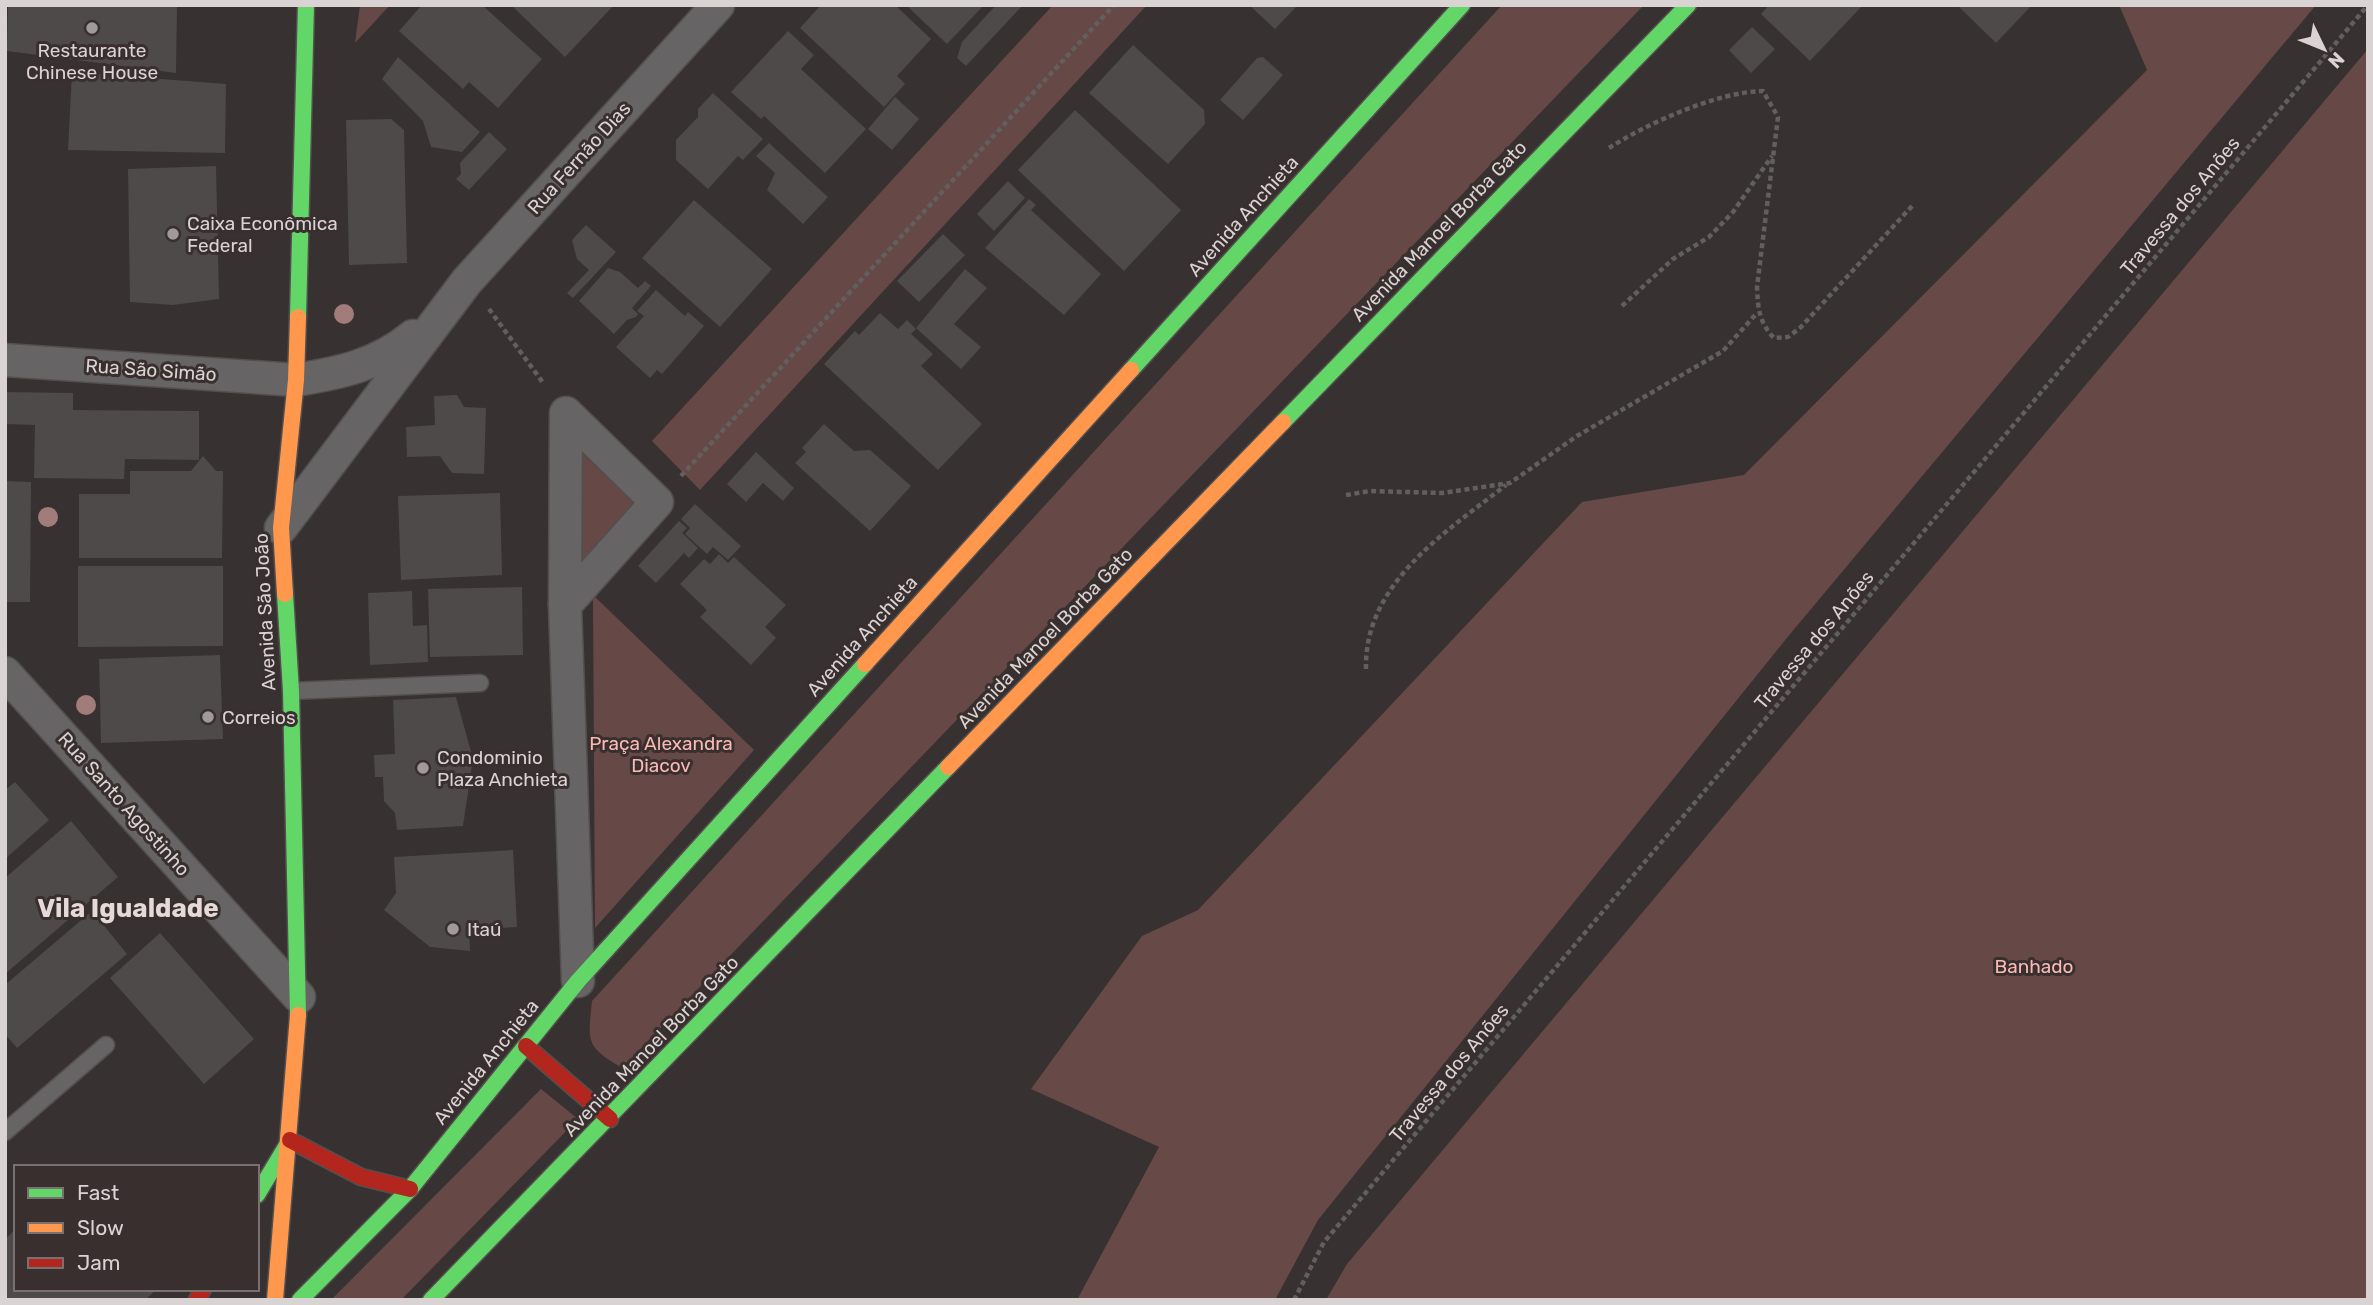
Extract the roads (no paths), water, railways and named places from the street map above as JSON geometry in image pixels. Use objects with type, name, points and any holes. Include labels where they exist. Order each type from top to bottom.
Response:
[{"type":"main road","name":"Avenida São João","points":[[275,1300],[299,996],[290,691],[281,528],[296,380],[306,5]]},
{"type":"main road","name":"Avenida Anchieta","points":[[300,1300],[410,1189],[578,981],[1461,5]]},
{"type":"main road","name":"Avenida Manoel Borba Gato","points":[[431,1300],[610,1119],[1688,5]]},
{"type":"main road","points":[[526,1046],[610,1119]]},
{"type":"main road","points":[[259,1192],[289,1140],[360,1177],[410,1189]]},
{"type":"street","name":"Rua Fernão Dias","points":[[281,528],[467,281],[718,5]]},
{"type":"street","name":"Rua Fernão Dias","points":[[296,380],[341,373],[392,353],[442,312]]},
{"type":"street","name":"Rua São Simão","points":[[5,360],[296,380]]},
{"type":"street","points":[[565,605],[657,502],[566,413],[565,605],[578,981]]},
{"type":"street","name":"Rua Santo Agostinho","points":[[5,673],[299,996]]},
{"type":"lane","points":[[290,691],[480,683]]},
{"type":"lane","points":[[5,1132],[106,1045]]},
{"type":"place","name":"Restaurante Chinese House","points":[[92,28]]},
{"type":"place","name":"Caixa Econômica Federal","points":[[173,234]]},
{"type":"place","name":"Correios","points":[[208,717]]},
{"type":"place","name":"Condominio Plaza Anchieta","points":[[423,768]]},
{"type":"place","name":"Itaú","points":[[453,929]]},
{"type":"district","name":"Vila Igualdade","points":[[128,908]]},
{"type":"park label","name":"Praça Alexandra Diacov","points":[[661,754]]},
{"type":"park label","name":"Banhado","points":[[2034,966]]}]
